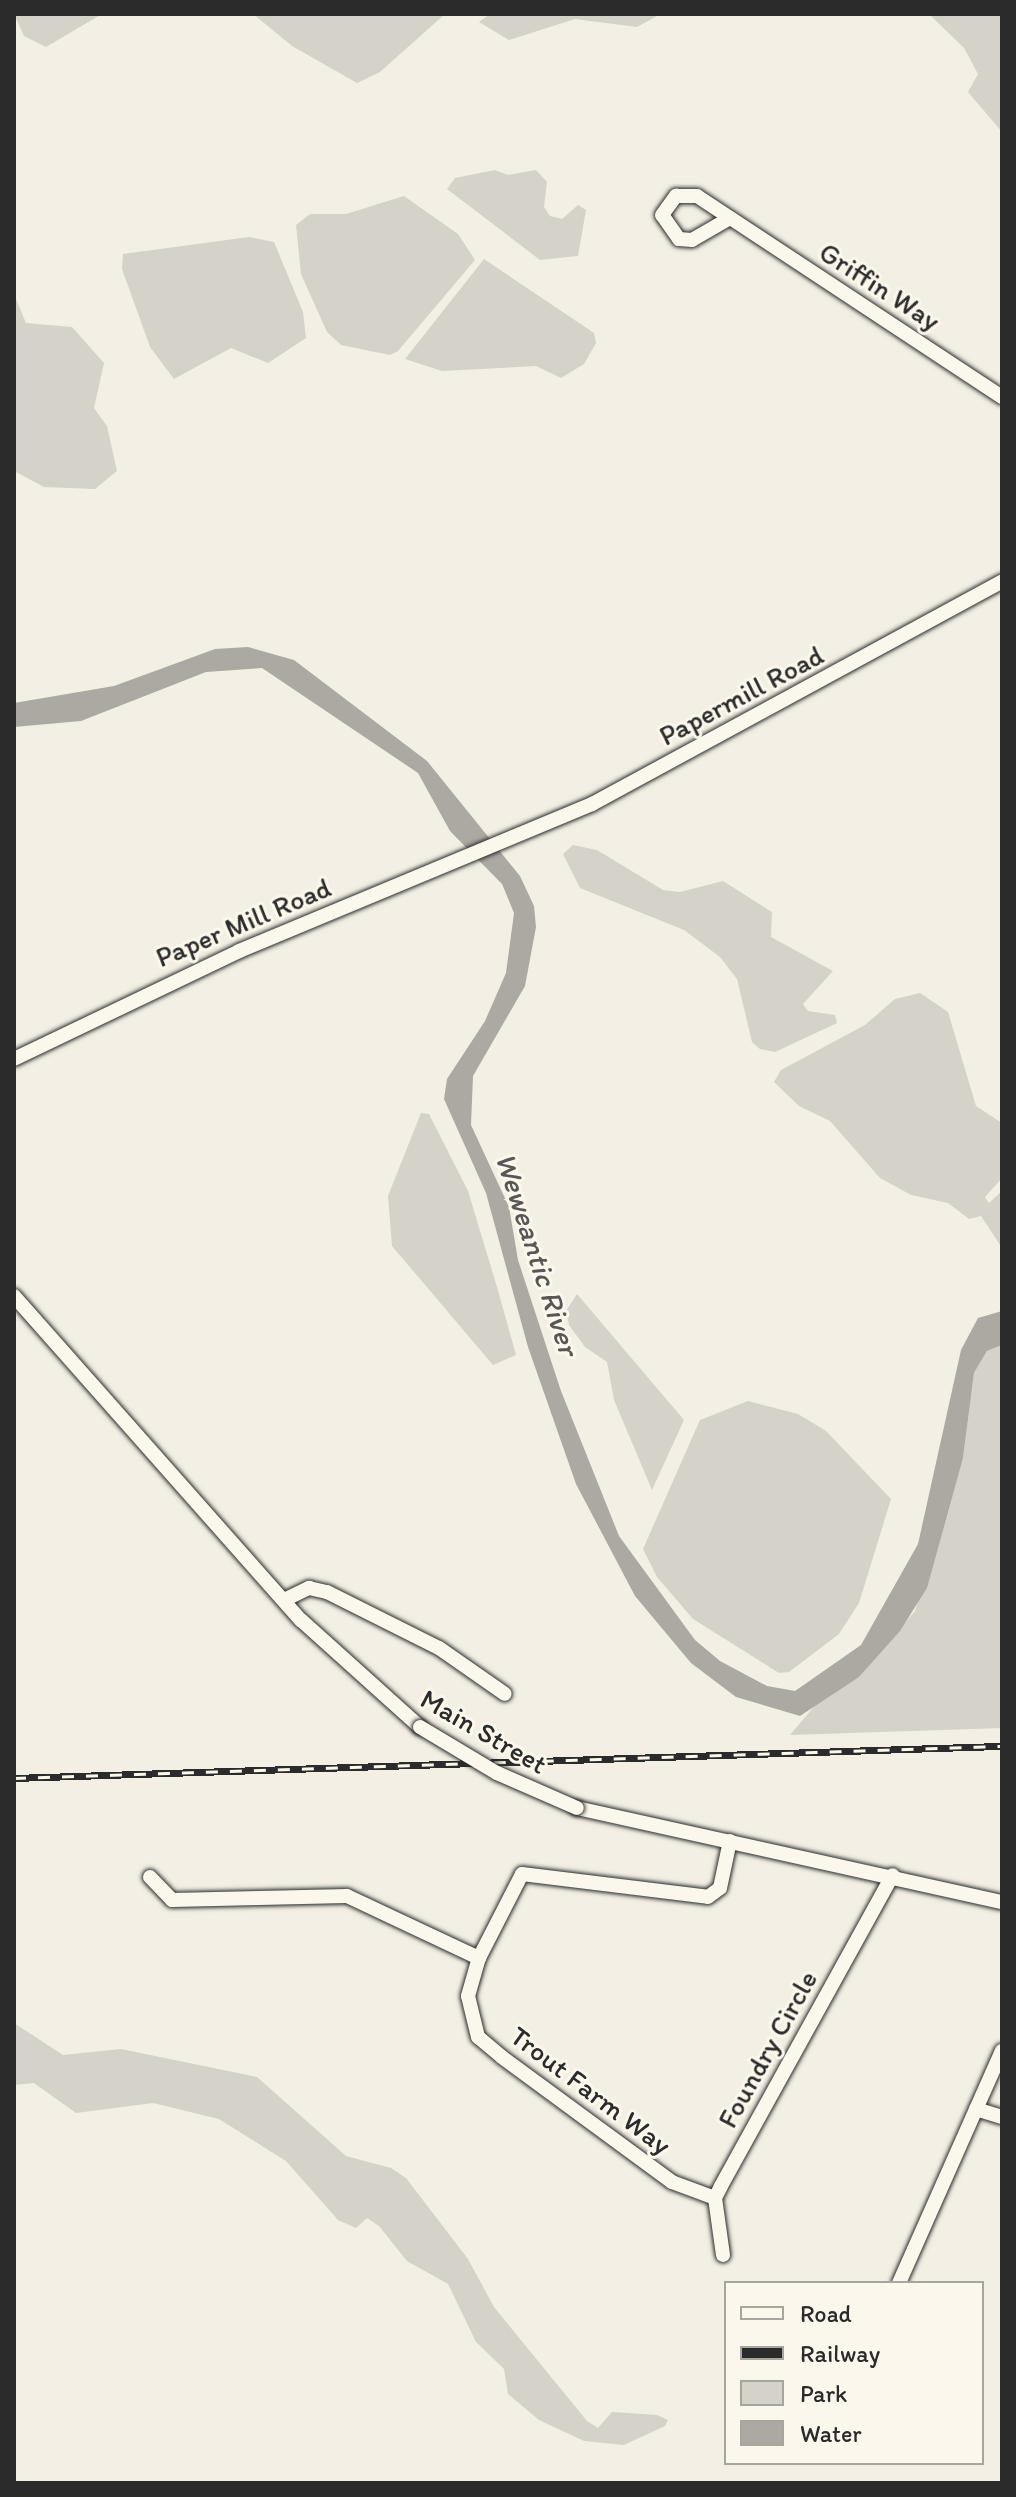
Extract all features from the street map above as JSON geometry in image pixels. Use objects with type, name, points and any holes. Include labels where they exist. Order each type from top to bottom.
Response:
[{"type":"street","name":"Griffin Way","points":[[730,218],[1002,397]]},
{"type":"street","name":"Papermill Road","points":[[498,842],[653,772],[1002,581]]},
{"type":"street","name":"Paper Mill Road","points":[[14,1059],[239,951],[498,842]]},
{"type":"street","name":"Main Street","points":[[14,1296],[284,1600],[420,1727],[509,1779],[577,1808],[893,1875],[1002,1902]]},
{"type":"street","points":[[284,1600],[309,1588],[327,1592],[439,1648],[505,1694]]},
{"type":"street","name":"Trout Farm Way","points":[[715,2198],[672,2182],[478,2037],[468,1996],[479,1958],[522,1874],[708,1897],[720,1888],[730,1841]]},
{"type":"street","name":"Foundry Circle","points":[[715,2198],[893,1875]]},
{"type":"street","points":[[150,1877],[172,1900],[347,1896],[479,1958]]},
{"type":"street","points":[[900,2281],[1002,2051]]},
{"type":"street","points":[[976,2109],[1002,2117]]},
{"type":"street","points":[[715,2198],[723,2255]]},
{"type":"green space","points":[[14,14],[102,14],[46,47],[24,36]]},
{"type":"green space","points":[[253,14],[445,14],[380,72],[357,83],[292,46]]},
{"type":"green space","points":[[490,14],[659,15],[637,27],[575,19],[509,40],[479,22]]},
{"type":"green space","points":[[929,14],[1002,14],[1002,132],[968,92],[978,74],[964,48]]},
{"type":"green space","points":[[495,170],[508,175],[536,170],[547,182],[544,207],[550,216],[562,219],[578,205],[586,210],[578,256],[540,260],[447,189],[455,178]]},
{"type":"green space","points":[[404,196],[458,234],[475,260],[398,351],[390,355],[341,345],[327,332],[301,274],[296,225],[310,214],[346,214]]},
{"type":"green space","points":[[249,237],[274,242],[303,312],[306,338],[268,363],[231,348],[174,379],[150,347],[122,269],[123,254]]},
{"type":"green space","points":[[484,259],[594,333],[596,343],[584,364],[561,378],[536,366],[442,371],[405,359]]},
{"type":"green space","points":[[14,294],[26,323],[72,327],[104,363],[94,408],[107,426],[117,471],[95,489],[44,487],[14,471]]},
{"type":"green space","points":[[573,845],[597,850],[663,890],[680,892],[723,881],[772,912],[771,937],[833,971],[803,1004],[808,1011],[835,1015],[837,1023],[775,1052],[760,1049],[752,1042],[737,979],[720,957],[684,930],[580,888],[563,854]]},
{"type":"green space","points":[[920,993],[948,1012],[976,1106],[1002,1123],[1002,1178],[985,1197],[989,1203],[1002,1191],[1002,1248],[981,1216],[969,1219],[948,1203],[911,1195],[880,1178],[830,1121],[799,1106],[774,1082],[781,1070],[865,1025],[895,999]]},
{"type":"green space","points":[[421,1113],[429,1114],[468,1191],[497,1287],[516,1355],[493,1365],[392,1246],[388,1196]]},
{"type":"green space","points":[[577,1294],[684,1420],[652,1490],[614,1400],[607,1362],[585,1347],[569,1325],[566,1311]]},
{"type":"green space","points":[[1002,1345],[1002,1728],[790,1735],[823,1696],[859,1677],[915,1611],[963,1458],[974,1373],[987,1351]]},
{"type":"green space","points":[[748,1401],[798,1414],[826,1431],[891,1499],[859,1603],[839,1634],[789,1672],[779,1673],[693,1619],[657,1577],[643,1549],[700,1420]]},
{"type":"green space","points":[[14,2023],[63,2055],[121,2049],[257,2077],[346,2156],[391,2168],[406,2178],[468,2259],[494,2307],[587,2421],[598,2428],[612,2412],[657,2415],[668,2420],[665,2426],[624,2445],[584,2441],[539,2420],[508,2394],[504,2369],[476,2342],[448,2284],[407,2261],[379,2226],[367,2218],[356,2228],[338,2220],[286,2161],[219,2119],[153,2103],[76,2113],[34,2083],[14,2085]]},
{"type":"water","points":[[248,647],[294,660],[427,761],[520,876],[534,906],[536,927],[525,986],[473,1076],[471,1125],[509,1207],[518,1260],[561,1391],[619,1536],[695,1640],[720,1661],[767,1686],[795,1691],[861,1645],[918,1544],[961,1350],[978,1318],[1002,1311],[1002,1345],[987,1351],[974,1373],[963,1458],[927,1588],[900,1631],[859,1677],[800,1716],[736,1697],[691,1663],[635,1596],[576,1484],[528,1347],[486,1193],[444,1099],[447,1079],[485,1021],[506,973],[514,913],[502,884],[450,831],[418,773],[262,668],[206,672],[81,721],[14,727],[14,703],[114,686],[215,649]]},
{"type":"railway","points":[[14,1778],[1002,1746]]},
{"type":"water label","name":"Weweantic River","points":[[537,1254]]}]
